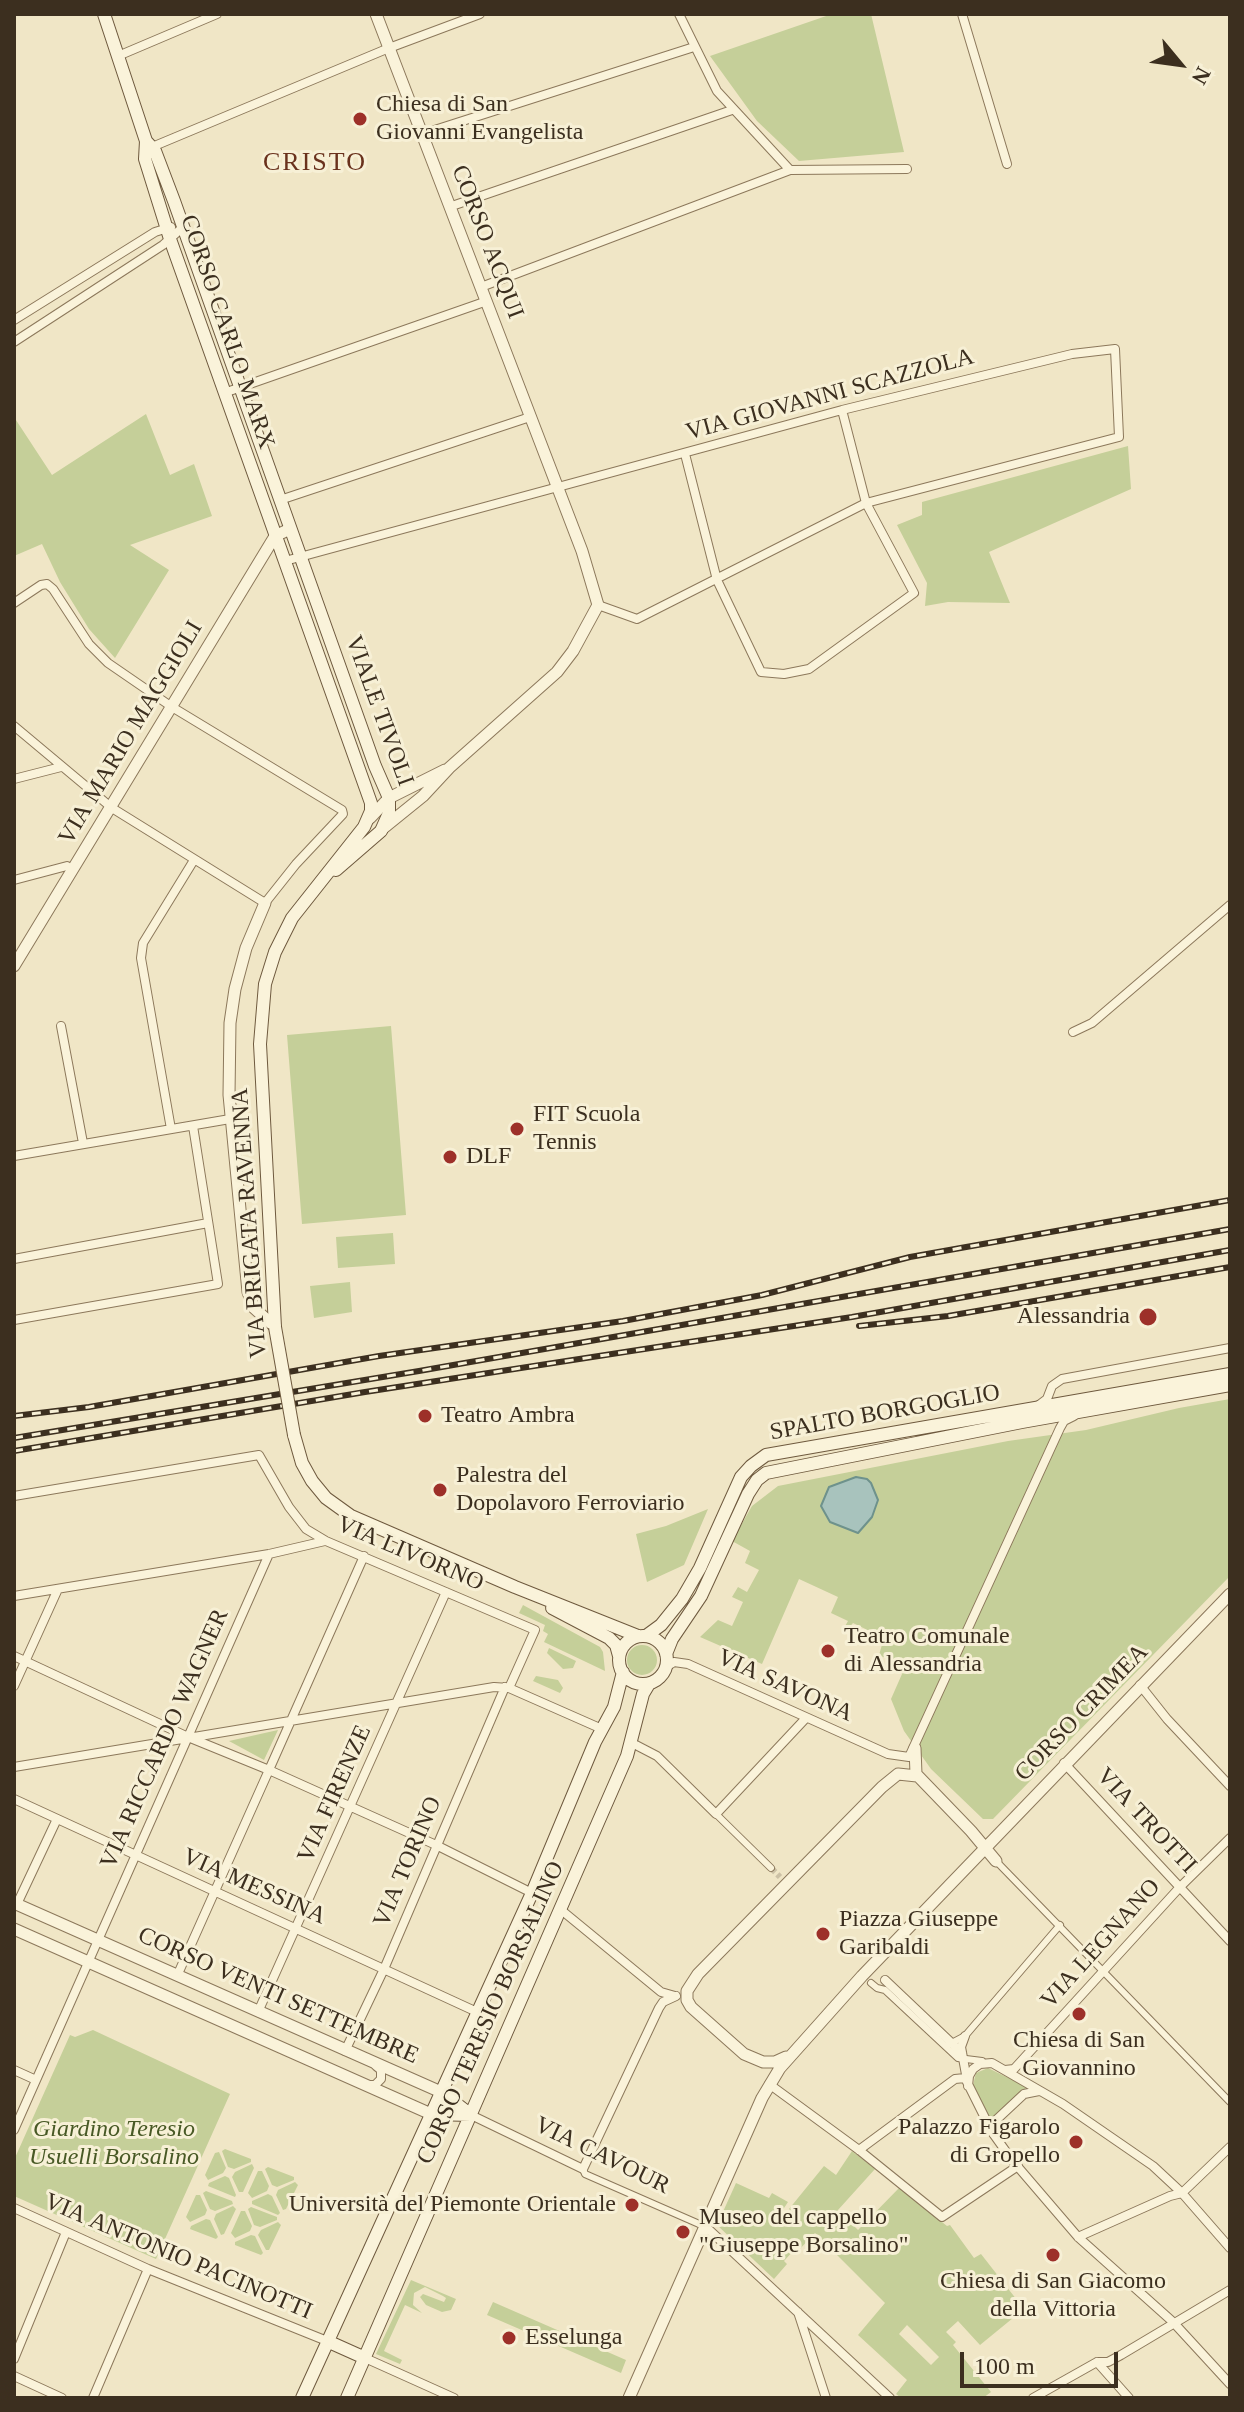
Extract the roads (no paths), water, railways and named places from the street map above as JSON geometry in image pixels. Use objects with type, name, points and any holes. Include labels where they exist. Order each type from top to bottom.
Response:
[{"type":"main road","name":"CORSO CARLO MARX","points":[[104,14],[290,529]]},
{"type":"main road","name":"CORSO CARLO MARX","points":[[149,144],[145,159],[168,233],[275,536]]},
{"type":"main road","name":"VIALE TIVOLI","points":[[290,529],[389,798],[390,810],[381,831]]},
{"type":"main road","name":"VIALE TIVOLI","points":[[275,536],[371,803],[367,822]]},
{"type":"main road","points":[[319,885],[367,822]]},
{"type":"main road","points":[[319,885],[381,831]]},
{"type":"main road","name":"VIA BRIGATA RAVENNA","points":[[319,885],[280,939],[267,974],[261,1009],[260,1044],[275,1327],[294,1435],[308,1475],[326,1498],[371,1526],[642,1636]]},
{"type":"main road","name":"SPALTO BORGOGLIO","points":[[642,1636],[661,1625],[687,1592],[738,1482],[763,1457],[779,1451],[1230,1374]]},
{"type":"main road","name":"SPALTO BORGOGLIO","points":[[666,1660],[672,1639],[705,1588],[748,1494],[766,1473],[1230,1385]]},
{"type":"main road","name":"VIA BRIGATA RAVENNA","points":[[515,1587],[609,1638],[616,1645],[621,1666]]},
{"type":"main road","points":[[642,1636],[658,1642],[666,1660],[658,1678],[649,1684],[636,1683],[621,1666],[623,1647],[642,1636]]},
{"type":"main road","name":"CORSO TERESIO BORSALINO","points":[[302,2398],[532,1893],[616,1700],[621,1666]]},
{"type":"main road","name":"CORSO TERESIO BORSALINO","points":[[347,2398],[632,1743],[643,1694],[649,1684]]},
{"type":"main road","points":[[441,2092],[471,2115]]},
{"type":"main road","points":[[431,2114],[471,2115]]},
{"type":"main road","points":[[327,2341],[365,2358]]},
{"type":"street","points":[[118,56],[217,14]]},
{"type":"street","name":"CORSO ACQUI","points":[[376,14],[582,551],[598,605]]},
{"type":"street","points":[[149,144],[480,14]]},
{"type":"street","points":[[679,14],[717,91],[790,170]]},
{"type":"street","points":[[962,14],[1007,164]]},
{"type":"street","points":[[422,134],[694,47]]},
{"type":"street","points":[[449,207],[732,110]]},
{"type":"street","points":[[481,287],[790,170],[907,169]]},
{"type":"street","points":[[14,320],[183,227]]},
{"type":"street","points":[[14,342],[168,233]]},
{"type":"street","points":[[224,393],[487,301]]},
{"type":"street","name":"VIA GIOVANNI SCAZZOLA","points":[[557,486],[842,410],[1072,354],[1115,349],[1119,437],[866,503]]},
{"type":"street","points":[[685,454],[717,580],[761,672],[784,674],[809,669],[914,593],[866,503],[842,410]]},
{"type":"street","points":[[280,500],[530,417]]},
{"type":"street","points":[[285,561],[557,486]]},
{"type":"street","points":[[381,831],[562,667],[598,605],[637,619],[866,503]]},
{"type":"street","points":[[275,536],[290,529]]},
{"type":"street","name":"VIA MARIO MAGGIOLI","points":[[14,966],[275,536]]},
{"type":"street","points":[[14,603],[47,584],[100,656],[172,707],[340,809],[343,814],[265,903],[246,948],[233,998],[229,1055],[230,1119],[248,1292],[254,1308],[275,1327]]},
{"type":"street","points":[[14,726],[112,808],[265,903]]},
{"type":"street","points":[[375,766],[382,778],[392,786],[415,785]]},
{"type":"street","points":[[14,779],[61,767]]},
{"type":"street","points":[[367,822],[389,798],[449,768]]},
{"type":"street","points":[[171,1129],[141,958],[143,943],[194,860]]},
{"type":"street","points":[[14,880],[67,866],[73,870]]},
{"type":"street","points":[[1073,1032],[1092,1023],[1230,905]]},
{"type":"street","points":[[61,1026],[83,1143]]},
{"type":"street","points":[[14,1156],[230,1119]]},
{"type":"street","points":[[14,1320],[218,1284],[193,1126]]},
{"type":"street","points":[[14,1259],[208,1223]]},
{"type":"street","points":[[1034,1408],[1047,1399],[1052,1386],[1062,1379],[1183,1353],[1230,1348]]},
{"type":"street","points":[[888,1754],[906,1758],[915,1748],[1060,1428],[1070,1417],[1105,1407]]},
{"type":"street","name":"VIA LIVORNO","points":[[14,1496],[259,1455],[289,1507],[306,1529],[326,1541],[535,1630]]},
{"type":"street","points":[[14,1596],[269,1554],[326,1541]]},
{"type":"street","name":"VIA RICCARDO WAGNER","points":[[98,1939],[269,1554]]},
{"type":"street","points":[[177,1976],[364,1556]]},
{"type":"street","points":[[14,1686],[58,1589]]},
{"type":"street","name":"VIA FIRENZE","points":[[258,2012],[446,1592]]},
{"type":"street","name":"CORSO CRIMEA","points":[[796,2049],[878,1974],[968,1865],[1140,1685],[1228,1600]]},
{"type":"street","name":"VIA TORINO","points":[[345,2051],[535,1630]]},
{"type":"street","points":[[14,1656],[188,1737],[436,1845],[532,1893]]},
{"type":"street","name":"VIA SAVONA","points":[[666,1660],[688,1664],[888,1754]]},
{"type":"street","points":[[1140,1685],[1167,1719],[1230,1786]]},
{"type":"street","points":[[14,1767],[494,1687],[507,1688],[602,1729]]},
{"type":"street","points":[[716,1814],[806,1718]]},
{"type":"street","points":[[632,1743],[657,1756],[771,1868]]},
{"type":"street","points":[[915,1748],[917,1776],[1230,2102]]},
{"type":"street","points":[[882,1787],[895,1768],[895,1760],[888,1754]]},
{"type":"street","name":"VIA TROTTI","points":[[1064,1763],[1230,1941]]},
{"type":"street","points":[[583,2169],[659,2007],[676,1996],[882,1787],[898,1774],[917,1776]]},
{"type":"street","name":"VIA MESSINA","points":[[14,1799],[477,2012]]},
{"type":"street","points":[[16,1903],[57,1819]]},
{"type":"street","points":[[971,1831],[988,1836],[1000,1831]]},
{"type":"street","name":"VIA LEGNANO","points":[[1000,2068],[1008,2071],[1014,2069],[1180,1887],[1230,1838]]},
{"type":"street","points":[[769,1901],[783,1884],[780,1877]]},
{"type":"street","name":"CORSO VENTI SETTEMBRE","points":[[16,1903],[441,2092]]},
{"type":"street","points":[[560,1909],[661,1992],[676,1996]]},
{"type":"street","points":[[1060,1925],[965,2036],[961,2057],[968,2088],[992,2132],[1078,2237],[1173,2322],[1230,2384]]},
{"type":"street","name":"CORSO VENTI SETTEMBRE","points":[[14,1929],[431,2114]]},
{"type":"street","points":[[14,2130],[98,1939]]},
{"type":"street","points":[[698,1974],[687,1991],[687,2002],[764,2072],[763,2095]]},
{"type":"street","points":[[878,1974],[961,2057],[968,2088]]},
{"type":"street","points":[[871,1983],[885,1990],[949,2045]]},
{"type":"street","points":[[949,2045],[965,2036]]},
{"type":"street","points":[[744,2054],[759,2061],[773,2062],[796,2049]]},
{"type":"street","points":[[629,2398],[763,2095],[796,2049]]},
{"type":"street","points":[[961,2057],[988,2062],[1035,2087],[1153,2166],[1182,2193],[1230,2248]]},
{"type":"street","points":[[968,2088],[971,2072],[976,2066],[988,2062]]},
{"type":"street","points":[[368,2085],[375,2085],[382,2075],[381,2070],[372,2063]]},
{"type":"street","points":[[14,2070],[36,2080]]},
{"type":"street","points":[[859,2150],[957,2078],[965,2078]]},
{"type":"street","points":[[769,2084],[859,2150],[942,2217],[1018,2166]]},
{"type":"street","points":[[992,2132],[994,2122],[1025,2093],[1036,2090],[1046,2094]]},
{"type":"street","name":"VIA CAVOUR","points":[[471,2115],[583,2169],[585,2174],[706,2227],[890,2398]]},
{"type":"street","points":[[1078,2237],[1182,2193],[1230,2147]]},
{"type":"street","name":"VIA ANTONIO PACINOTTI","points":[[14,2208],[148,2269],[327,2341]]},
{"type":"street","points":[[14,2359],[66,2232]]},
{"type":"street","points":[[93,2398],[148,2269]]},
{"type":"street","points":[[1033,2398],[1097,2362],[1108,2362],[1230,2290]]},
{"type":"street","points":[[797,2311],[826,2398]]},
{"type":"street","points":[[365,2358],[454,2398]]},
{"type":"street","points":[[1097,2362],[1129,2398]]},
{"type":"street","points":[[14,2376],[62,2398]]},
{"type":"water","points":[[856,1477],[871,1483],[878,1500],[872,1517],[858,1533],[830,1522],[821,1506],[829,1487]]},
{"type":"tunnel","points":[[771,1868],[780,1877]]},
{"type":"railway","points":[[14,1416],[89,1407],[379,1356],[623,1321],[762,1295],[910,1257],[1230,1200]]},
{"type":"railway","points":[[14,1438],[419,1371],[1230,1229]]},
{"type":"railway","points":[[14,1451],[365,1392],[852,1317],[1230,1250]]},
{"type":"railway","points":[[859,1326],[948,1316],[1230,1267]]},
{"type":"place","name":"Chiesa di San Giovanni Evangelista","points":[[360,119]]},
{"type":"place","name":"FIT Scuola Tennis","points":[[517,1129]]},
{"type":"place","name":"DLF","points":[[450,1157]]},
{"type":"place","name":"Alessandria","points":[[1148,1317]]},
{"type":"place","name":"Teatro Ambra","points":[[425,1416]]},
{"type":"place","name":"Palestra del Dopolavoro Ferroviario","points":[[440,1490]]},
{"type":"place","name":"Teatro Comunale di Alessandria","points":[[828,1651]]},
{"type":"place","name":"Piazza Giuseppe Garibaldi","points":[[823,1934]]},
{"type":"place","name":"Chiesa di San Giovannino","points":[[1079,2014]]},
{"type":"place","name":"Palazzo Figarolo di Gropello","points":[[1076,2142]]},
{"type":"place","name":"Università del Piemonte Orientale","points":[[632,2205]]},
{"type":"place","name":"Museo del cappello \"Giuseppe Borsalino\"","points":[[683,2232]]},
{"type":"place","name":"Chiesa di San Giacomo della Vittoria","points":[[1053,2255]]},
{"type":"place","name":"Esselunga","points":[[509,2338]]},
{"type":"district","name":"CRISTO","points":[[315,163]]},
{"type":"park label","name":"Giardino Teresio Usuelli Borsalino","points":[[114,2144]]}]
